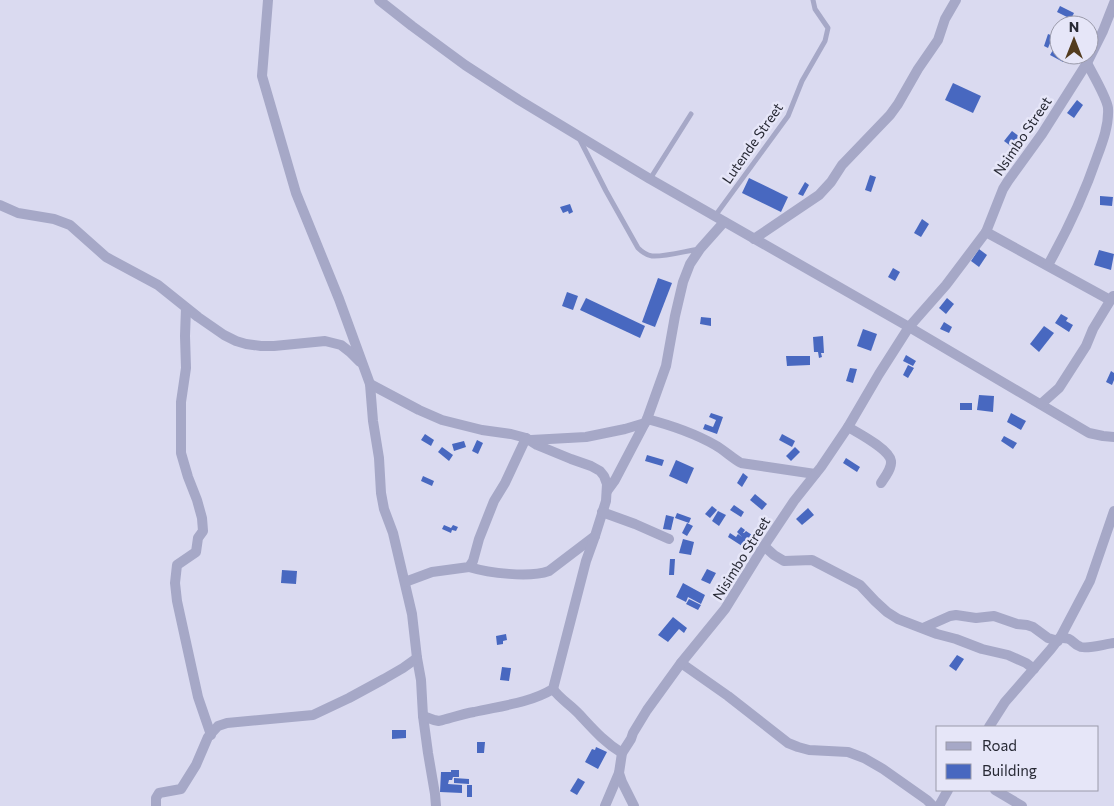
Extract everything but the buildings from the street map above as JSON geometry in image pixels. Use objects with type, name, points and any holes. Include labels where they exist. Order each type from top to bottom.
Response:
[{"type":"street","points":[[268,0],[262,76],[296,193],[339,299],[370,384],[373,422],[379,458],[381,493],[384,509],[393,533],[412,614],[421,680],[423,716],[436,806]]},
{"type":"street","points":[[379,0],[465,65],[650,179],[1090,433],[1114,437]]},
{"type":"street","points":[[754,239],[819,196],[842,165],[890,115],[938,40],[945,19],[956,0]]},
{"type":"street","name":"Nsimbo Street","points":[[1099,38],[1114,3]]},
{"type":"street","name":"Nsimbo Street","points":[[909,327],[946,285],[986,232],[1003,189],[1042,134],[1086,65]]},
{"type":"street","points":[[1048,266],[1081,199],[1094,167],[1108,123],[1108,106],[1088,65]]},
{"type":"street","points":[[0,205],[18,213],[54,219],[70,225],[106,257],[158,285],[224,335],[246,344],[261,346],[326,341],[340,345],[350,352],[363,366]]},
{"type":"street","points":[[607,491],[615,480],[646,421],[666,366],[683,282],[690,264],[700,249],[724,222]]},
{"type":"street","points":[[986,232],[1088,289],[1112,297],[1086,346],[1059,388],[1041,404]]},
{"type":"street","points":[[186,308],[186,368],[182,402],[181,453],[197,500],[204,531],[198,538],[196,552],[177,565],[175,583],[177,601],[198,697],[211,735]]},
{"type":"street","name":"Nisimbo Street","points":[[604,806],[619,773],[622,753],[647,710],[681,663],[725,609],[794,501],[848,427],[909,327]]},
{"type":"street","points":[[370,384],[442,420],[482,430],[511,434],[528,439],[586,437],[616,431],[646,421],[667,425],[715,445],[741,463],[815,474]]},
{"type":"street","points":[[848,427],[881,448],[889,456],[890,466],[881,483]]},
{"type":"street","points":[[528,439],[536,445],[600,471],[607,484],[606,500],[586,561],[554,689],[593,730],[610,746],[622,753]]},
{"type":"street","points":[[469,567],[472,564],[479,539],[494,501],[528,439]]},
{"type":"street","points":[[990,726],[1005,702],[1058,640],[1090,581],[1114,511]]},
{"type":"street","points":[[602,512],[669,539]]},
{"type":"street","points":[[405,582],[432,572],[469,567],[483,571],[540,574],[549,571],[559,564],[594,536]]},
{"type":"street","points":[[764,546],[784,561],[812,560],[860,585],[887,612],[898,619],[936,634],[982,649],[1008,655],[1034,669]]},
{"type":"street","points":[[923,628],[950,616],[976,618],[994,616],[1033,627],[1048,638],[1058,640],[1070,639],[1082,647],[1114,643]]},
{"type":"street","points":[[156,806],[156,798],[159,793],[178,790],[184,786],[211,735],[218,726],[227,723],[313,715],[384,679],[417,658]]},
{"type":"street","points":[[681,663],[728,696],[788,743],[798,748],[848,752],[864,758],[904,783],[933,806]]},
{"type":"street","points":[[423,716],[439,721],[528,700],[554,689]]},
{"type":"street","points":[[619,773],[634,806]]},
{"type":"street","points":[[939,806],[947,791]]},
{"type":"street","points":[[997,791],[1022,806]]},
{"type":"lane","name":"Lutende Street","points":[[714,216],[788,116],[802,81],[825,41],[828,28],[815,9],[813,0]]},
{"type":"lane","points":[[650,179],[691,114]]},
{"type":"lane","points":[[578,136],[638,248],[651,256],[700,249]]}]
